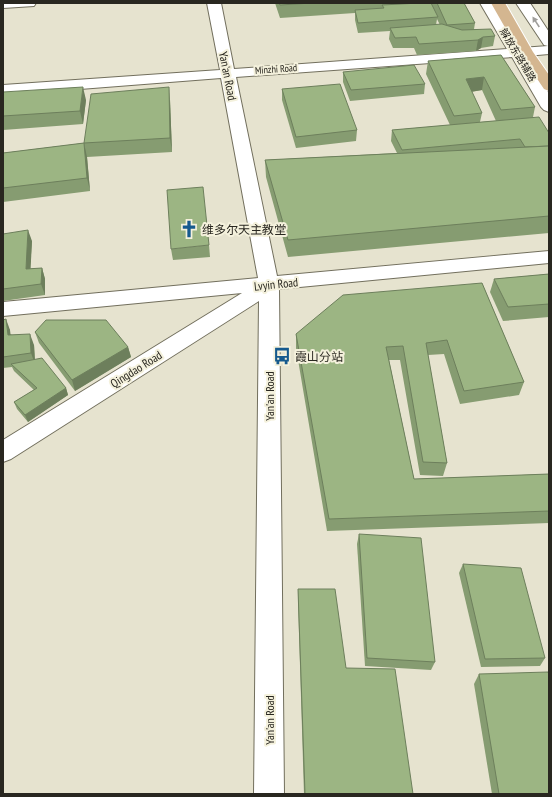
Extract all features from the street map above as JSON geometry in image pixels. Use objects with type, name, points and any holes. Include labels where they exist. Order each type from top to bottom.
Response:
[{"type":"main road","points":[[498,3],[537,51],[549,86]]},
{"type":"main road","points":[[507,3],[549,70]]},
{"type":"street","points":[[3,4],[29,3]]},
{"type":"street","name":"Yan'an Road","points":[[214,3],[269,285],[269,794]]},
{"type":"street","name":"解放东路辅路","points":[[487,3],[549,106]]},
{"type":"street","points":[[523,3],[549,42]]},
{"type":"street","name":"Minzhi Road","points":[[3,90],[537,51]]},
{"type":"street","name":"Lvyin Road","points":[[3,309],[269,285],[549,257]]},
{"type":"street","name":"Qingdao Road","points":[[3,452],[269,285]]},
{"type":"building","points":[[279,3],[312,3],[280,5]]},
{"type":"building","points":[[431,3],[438,17],[358,23],[355,10],[384,8],[382,5]]},
{"type":"building","points":[[437,3],[464,3],[475,23],[447,25]]},
{"type":"building","points":[[442,24],[462,30],[491,29],[495,36],[483,37],[478,40],[419,44],[416,37],[395,38],[390,28]]},
{"type":"building","points":[[501,55],[535,107],[501,110],[484,77],[466,79],[482,113],[454,116],[428,61]]},
{"type":"building","points":[[414,65],[425,84],[351,90],[343,72]]},
{"type":"building","points":[[340,84],[357,130],[296,137],[282,89]]},
{"type":"building","points":[[83,87],[80,111],[3,116],[3,92]]},
{"type":"building","points":[[169,87],[170,138],[84,143],[91,94]]},
{"type":"building","points":[[539,117],[549,133],[549,146],[525,147],[520,139],[402,150],[392,130]]},
{"type":"building","points":[[84,143],[87,178],[3,188],[3,153]]},
{"type":"building","points":[[549,146],[549,216],[288,240],[265,160]]},
{"type":"building","name":"维多尔天主教堂","points":[[203,187],[209,245],[171,249],[167,190]]},
{"type":"building","points":[[28,230],[26,269],[42,268],[41,284],[3,289],[3,234]]},
{"type":"building","points":[[549,274],[549,304],[508,307],[494,279]]},
{"type":"building","points":[[482,283],[524,382],[464,391],[447,340],[426,343],[447,463],[423,462],[403,346],[386,347],[414,479],[549,474],[549,511],[329,519],[296,334],[343,295]]},
{"type":"building","points":[[6,319],[8,335],[30,334],[31,353],[3,357],[3,320]]},
{"type":"building","points":[[46,320],[106,320],[128,347],[72,380],[35,332]]},
{"type":"building","points":[[42,358],[66,388],[25,415],[14,402],[37,388],[11,364]]},
{"type":"building","points":[[359,534],[421,538],[435,662],[367,658]]},
{"type":"building","points":[[463,564],[521,568],[545,658],[485,659]]},
{"type":"building","points":[[298,589],[335,589],[346,668],[395,669],[413,794],[305,794]]},
{"type":"building","points":[[548,672],[549,794],[499,794],[479,674]]},
{"type":"place","name":"维多尔天主教堂","points":[[189,229]]},
{"type":"place","name":"霞山分站","points":[[282,356]]}]
